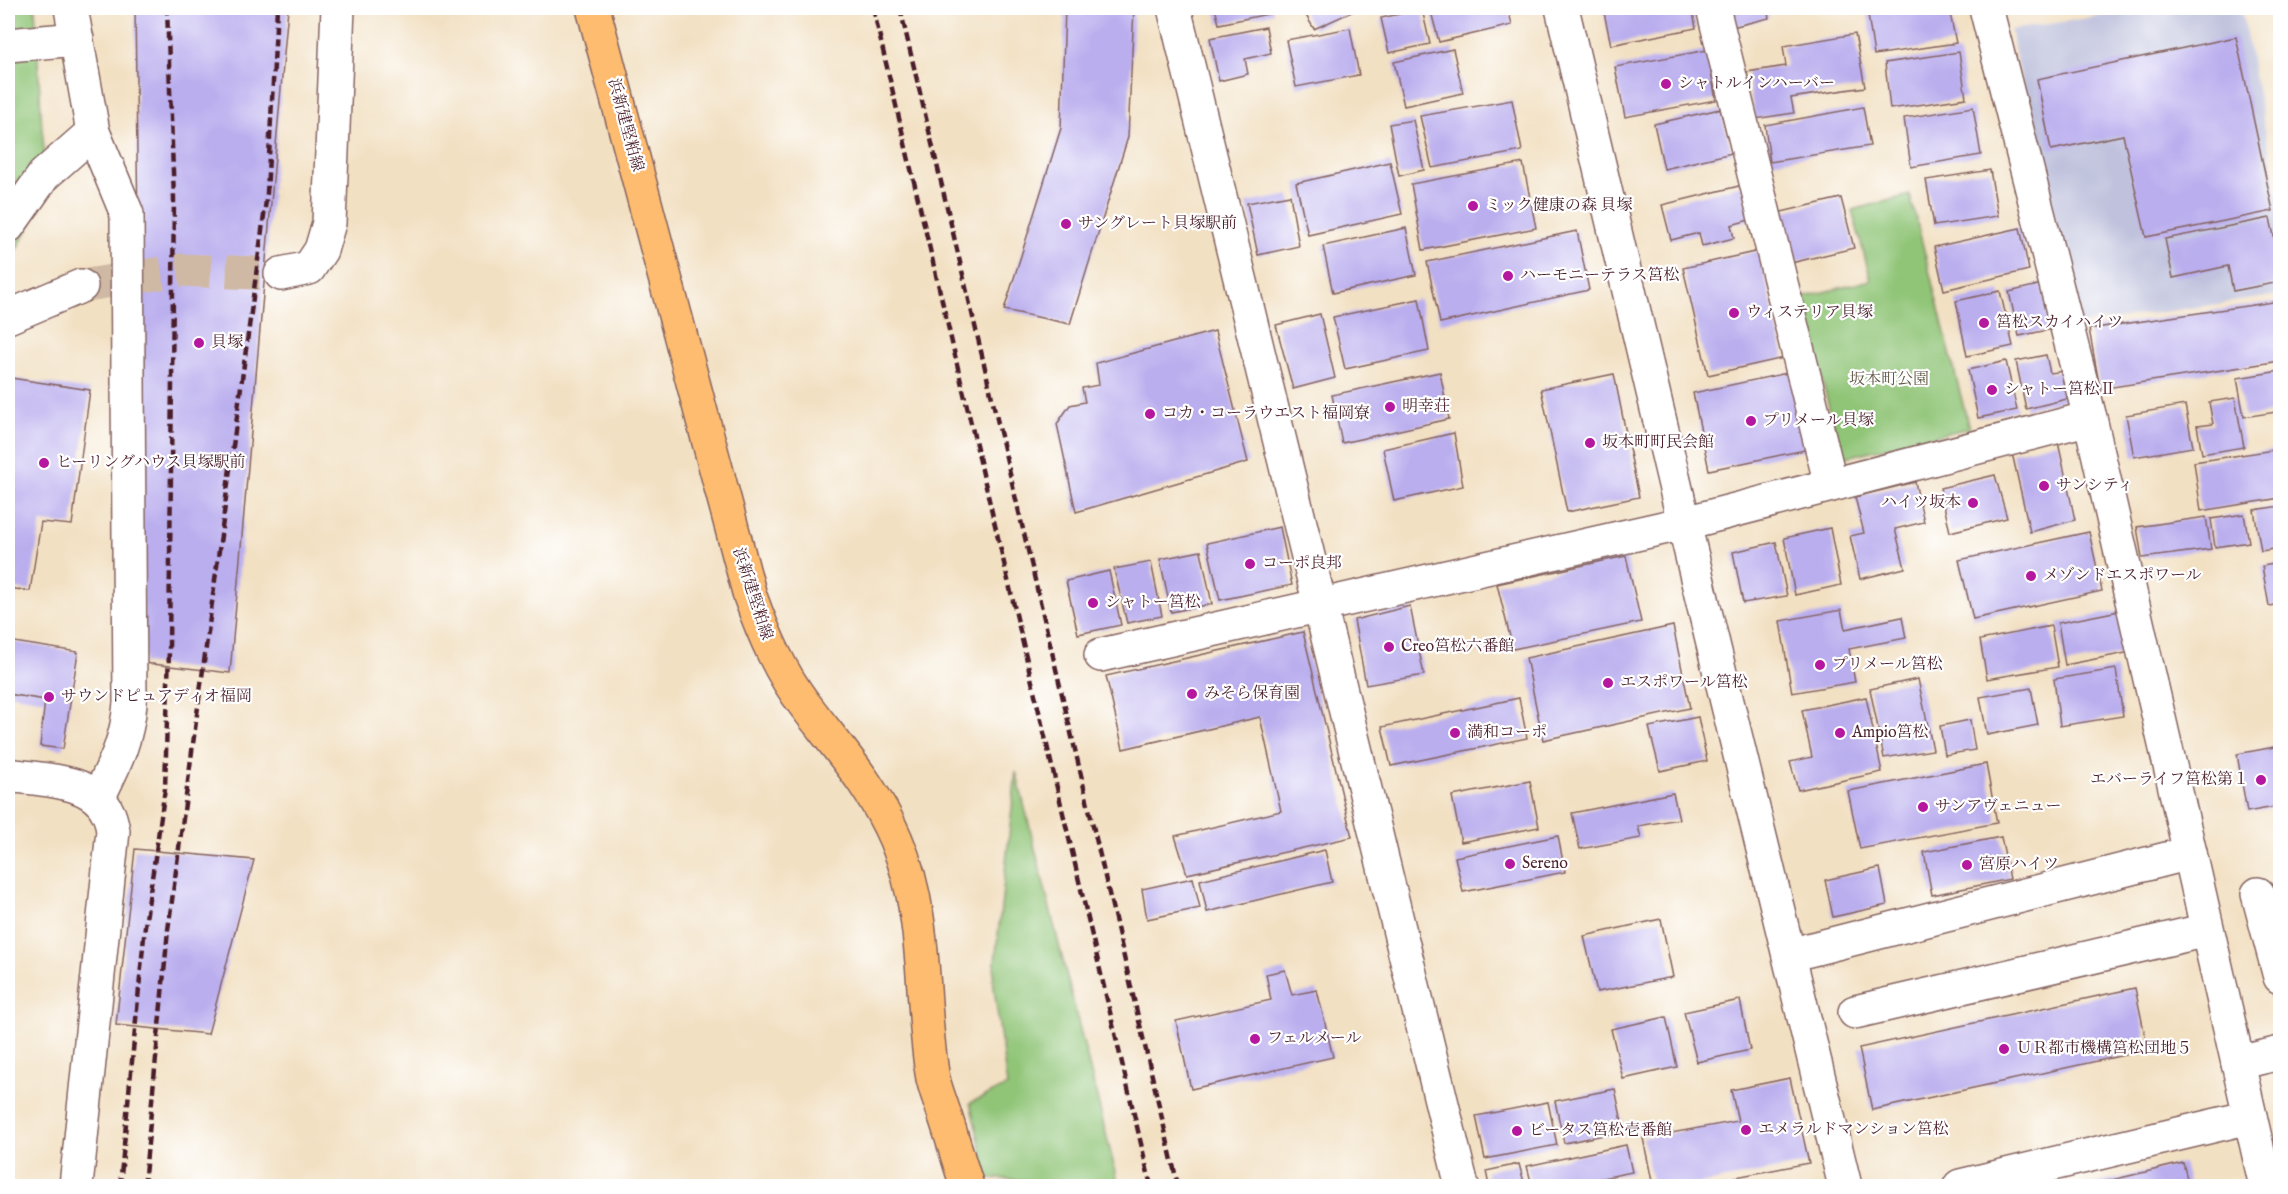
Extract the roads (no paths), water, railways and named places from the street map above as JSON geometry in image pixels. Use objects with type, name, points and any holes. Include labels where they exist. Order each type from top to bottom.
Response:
[{"type":"main road","name":"浜新建堅粕線","points":[[593,8],[753,606],[781,669],[804,704],[855,767],[879,803],[897,842],[904,864],[911,887],[919,932],[932,1075],[967,1186]]},
{"type":"street","points":[[71,8],[93,132],[127,214],[130,703],[128,727],[120,752],[98,798]]},
{"type":"street","points":[[281,274],[309,268],[321,250],[329,223],[338,8]]},
{"type":"street","points":[[1174,8],[1462,1186]]},
{"type":"street","points":[[1562,8],[1845,1186]]},
{"type":"street","points":[[1713,8],[1832,485]]},
{"type":"street","points":[[1986,8],[2090,418],[2266,1186]]},
{"type":"street","points":[[8,45],[77,39]]},
{"type":"street","points":[[8,226],[44,175],[93,132]]},
{"type":"street","points":[[8,316],[81,286]]},
{"type":"street","points":[[1101,655],[1685,523],[2090,418]]},
{"type":"street","points":[[8,775],[67,784],[84,789],[98,798],[108,812],[113,831],[76,1186]]},
{"type":"street","points":[[1789,955],[2190,853]]},
{"type":"street","points":[[2258,894],[2280,977]]},
{"type":"street","points":[[1855,1012],[2207,930]]},
{"type":"street","points":[[2238,1063],[2280,1053]]},
{"type":"street","points":[[1960,1186],[2250,1117]]},
{"type":"tunnel","points":[[81,286],[181,270],[281,274]]},
{"type":"railway","points":[[120,1186],[145,926],[165,789],[169,649],[174,199],[167,8]]},
{"type":"railway","points":[[144,1186],[168,930],[267,193],[277,8]]},
{"type":"railway","points":[[873,8],[1151,1186]]},
{"type":"railway","points":[[900,8],[1178,1186]]},
{"type":"place","name":"シャトルインハーバー","points":[[1666,84]]},
{"type":"place","name":"ミック健康の森 貝塚","points":[[1473,206]]},
{"type":"place","name":"サングレート貝塚駅前","points":[[1066,224]]},
{"type":"place","name":"ハーモニーテラス筥松","points":[[1508,276]]},
{"type":"place","name":"ウィステリア貝塚","points":[[1734,313]]},
{"type":"place","name":"筥松スカイハイツ","points":[[1984,323]]},
{"type":"place","name":"貝塚","points":[[199,343]]},
{"type":"place","name":"シャトー筥松Ⅱ","points":[[1992,390]]},
{"type":"place","name":"明幸荘","points":[[1390,407]]},
{"type":"place","name":"コカ・コーラウエスト福岡寮","points":[[1150,414]]},
{"type":"place","name":"プリメール貝塚","points":[[1751,421]]},
{"type":"place","name":"坂本町町民会館","points":[[1590,443]]},
{"type":"place","name":"ヒーリングハウス貝塚駅前","points":[[44,463]]},
{"type":"place","name":"サンシティ","points":[[2044,486]]},
{"type":"place","name":"ハイツ坂本","points":[[1973,503]]},
{"type":"place","name":"コーポ良邦","points":[[1250,564]]},
{"type":"place","name":"メゾンドエスポワール","points":[[2031,576]]},
{"type":"place","name":"シャトー筥松","points":[[1093,603]]},
{"type":"place","name":"Creo筥松六番館","points":[[1389,647]]},
{"type":"place","name":"プリメール筥松","points":[[1820,665]]},
{"type":"place","name":"エスポワール筥松","points":[[1608,683]]},
{"type":"place","name":"みそら保育園","points":[[1192,694]]},
{"type":"place","name":"サウンドピュアディオ福岡","points":[[49,697]]},
{"type":"place","name":"満和コーポ","points":[[1455,733]]},
{"type":"place","name":"Ampio筥松","points":[[1840,733]]},
{"type":"place","name":"エバーライフ筥松第１","points":[[2261,780]]},
{"type":"place","name":"サンアヴェニュー","points":[[1923,807]]},
{"type":"place","name":"Sereno","points":[[1510,864]]},
{"type":"place","name":"宮原ハイツ","points":[[1967,865]]},
{"type":"place","name":"フェルメール","points":[[1255,1039]]},
{"type":"place","name":"ＵＲ都市機構筥松団地５","points":[[2004,1049]]},
{"type":"place","name":"エメラルドマンション筥松","points":[[1746,1130]]},
{"type":"place","name":"ビータス筥松壱番館","points":[[1517,1131]]},
{"type":"park label","name":"坂本町公園","points":[[1889,380]]}]
